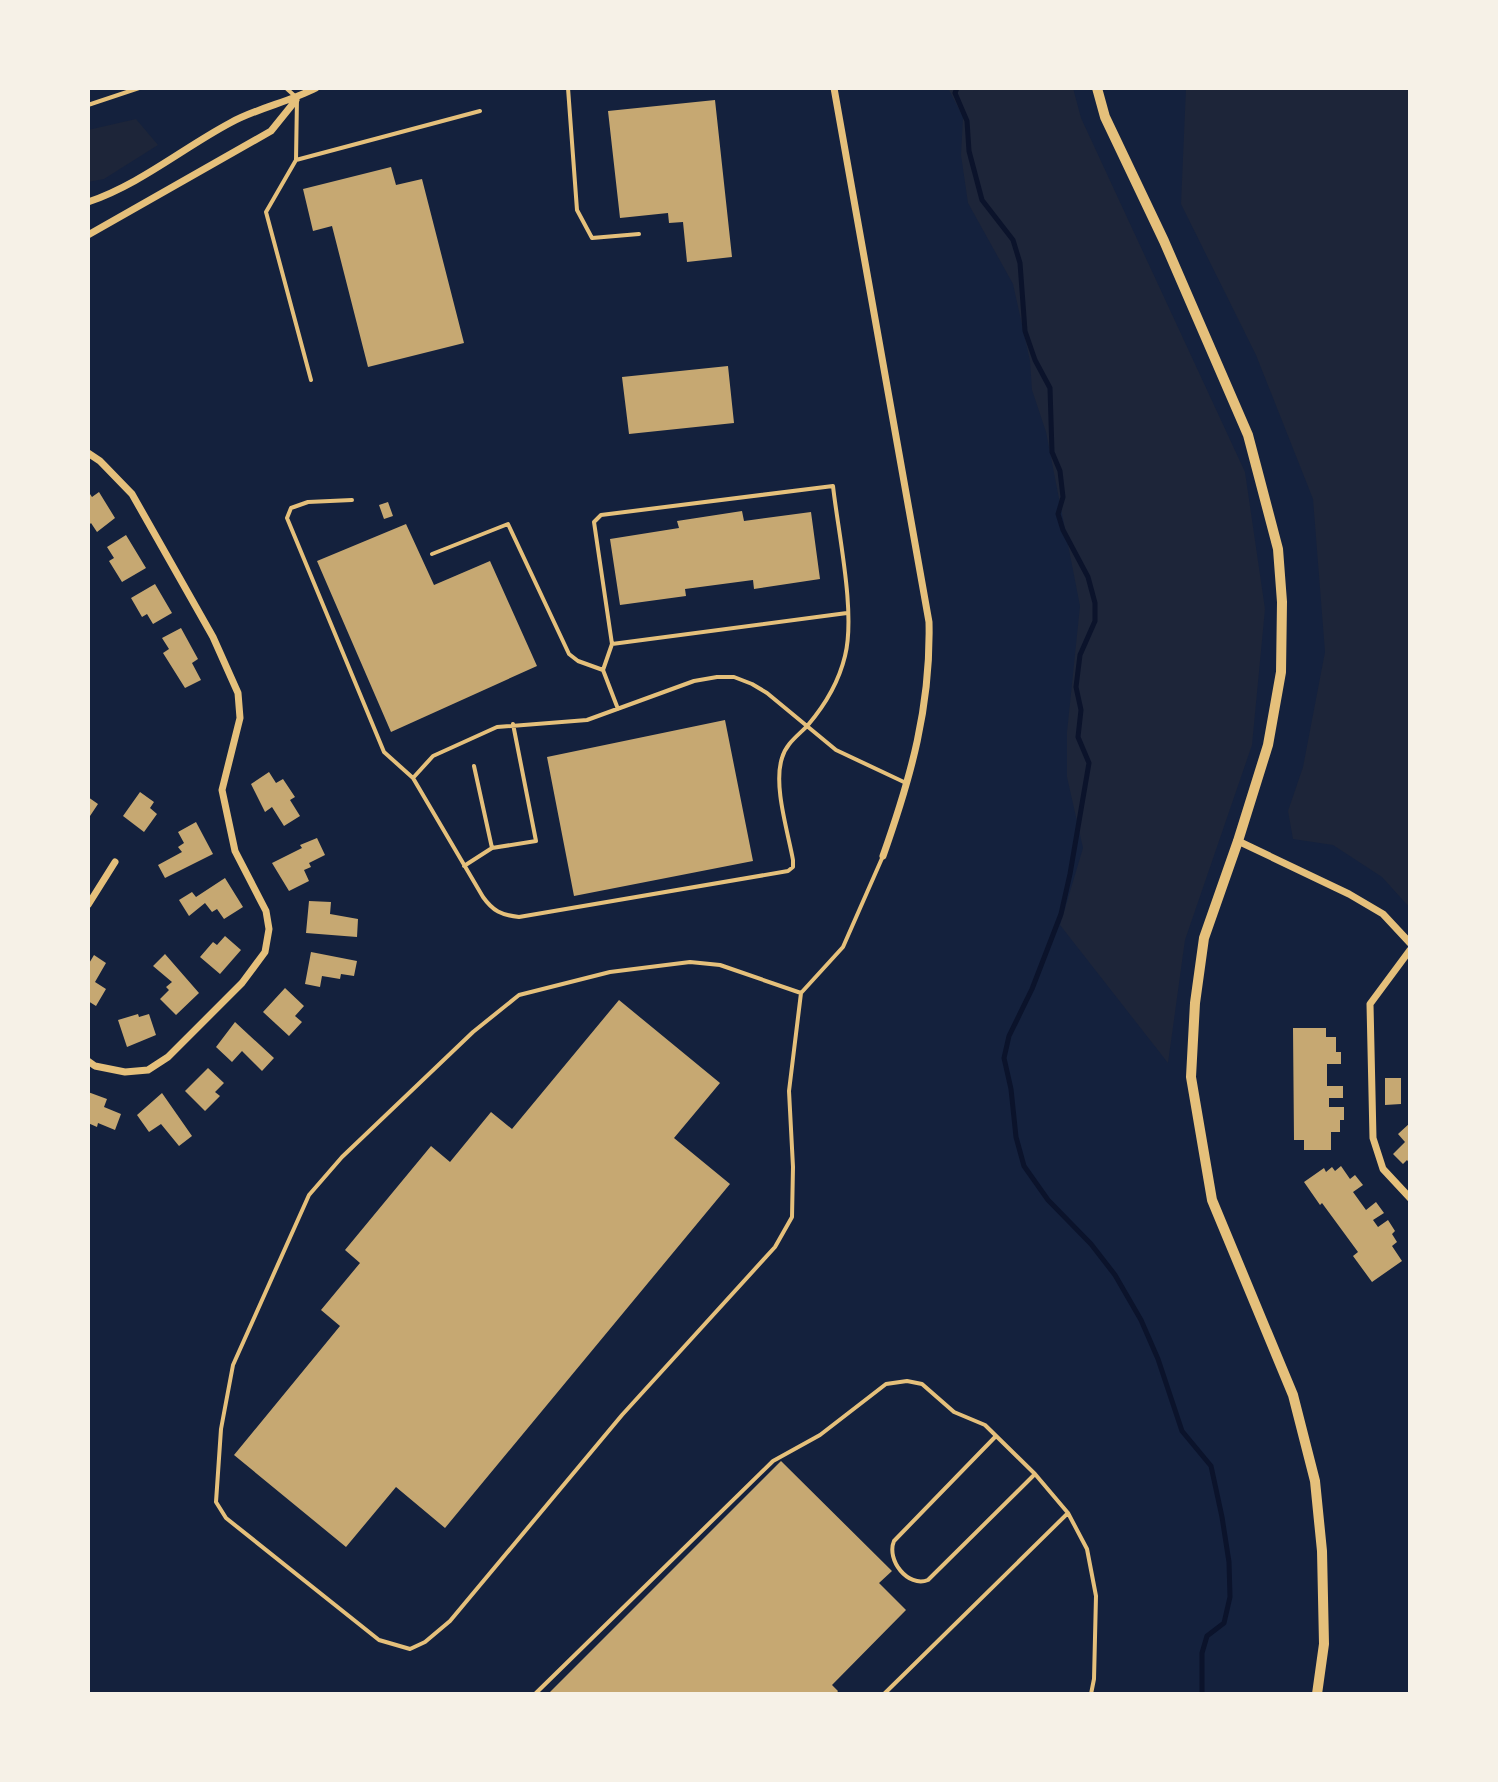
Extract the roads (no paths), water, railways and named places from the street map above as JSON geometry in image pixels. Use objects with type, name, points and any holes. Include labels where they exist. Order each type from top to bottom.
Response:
[{"type":"main road","points":[[1097,88],[1105,117],[1164,241],[1243,422],[1278,549],[1282,602],[1281,672],[1268,745],[1204,938],[1195,1003],[1191,1077],[1212,1200],[1293,1395],[1315,1481],[1322,1551],[1324,1644],[1317,1694]]},
{"type":"street","points":[[88,202],[131,182],[232,121],[316,88]]},
{"type":"street","points":[[834,88],[929,622],[927,699],[908,784],[883,856]]},
{"type":"street","points":[[88,235],[271,131],[297,98]]},
{"type":"street","points":[[88,453],[132,494],[213,637],[238,693],[240,718],[222,790],[235,851],[266,911],[269,929],[265,952],[242,983],[168,1057],[148,1070],[125,1072],[95,1066],[88,1061]]},
{"type":"street","points":[[1238,841],[1349,894],[1383,914],[1410,943]]},
{"type":"street","points":[[88,905],[115,862]]},
{"type":"street","points":[[1410,950],[1370,1004],[1373,1138],[1383,1169],[1410,1198]]},
{"type":"lane","points":[[88,105],[139,88]]},
{"type":"lane","points":[[286,88],[297,98],[296,160],[266,212],[311,380]]},
{"type":"lane","points":[[568,88],[577,210],[592,238],[639,234]]},
{"type":"lane","points":[[296,160],[480,111]]},
{"type":"lane","points":[[352,500],[308,502],[291,508],[287,518],[384,752],[413,778],[483,897],[495,911],[519,917],[788,871],[793,867],[781,788],[781,759],[787,746],[824,704],[845,659],[849,638],[833,486],[601,515],[594,522],[612,644],[603,670],[618,709]]},
{"type":"lane","points":[[432,554],[508,524],[569,654],[578,661],[603,670]]},
{"type":"lane","points":[[612,644],[848,613]]},
{"type":"lane","points":[[413,778],[433,756],[477,734],[513,724],[587,720],[694,681],[734,677],[767,693],[836,750],[908,784]]},
{"type":"lane","points":[[464,866],[492,848],[536,841],[513,724]]},
{"type":"lane","points":[[474,766],[492,848]]},
{"type":"lane","points":[[801,993],[720,965],[690,962],[610,972],[519,995],[473,1032],[342,1157],[309,1195],[233,1365],[221,1429],[216,1502],[226,1518],[379,1640],[410,1649],[425,1642],[450,1621],[622,1415],[775,1247],[792,1217],[789,1091],[801,993],[843,947],[883,856]]},
{"type":"lane","points":[[535,1694],[773,1461],[820,1435],[886,1384],[907,1381],[922,1384],[954,1412],[985,1425],[1035,1474],[1068,1513],[1087,1549],[1096,1596],[1091,1694]]},
{"type":"lane","points":[[996,1436],[894,1541],[891,1547],[894,1562],[912,1580],[922,1583],[928,1580],[1035,1474]]},
{"type":"lane","points":[[884,1694],[1068,1513]]},
{"type":"waterway","points":[[957,88],[955,93],[967,121],[969,151],[982,200],[1013,240],[1020,263],[1025,331],[1035,360],[1050,388],[1052,452],[1060,471],[1063,497],[1058,514],[1088,577],[1095,603],[1095,621],[1080,655],[1076,687],[1081,710],[1078,737],[1089,763],[1070,874],[1061,914],[1032,989],[1009,1036],[1004,1058],[1016,1137],[1024,1166],[1048,1200],[1091,1244],[1115,1275],[1141,1320],[1158,1359],[1182,1431],[1211,1466],[1229,1562],[1230,1597],[1224,1623],[1207,1636],[1202,1653],[1202,1694]]}]
